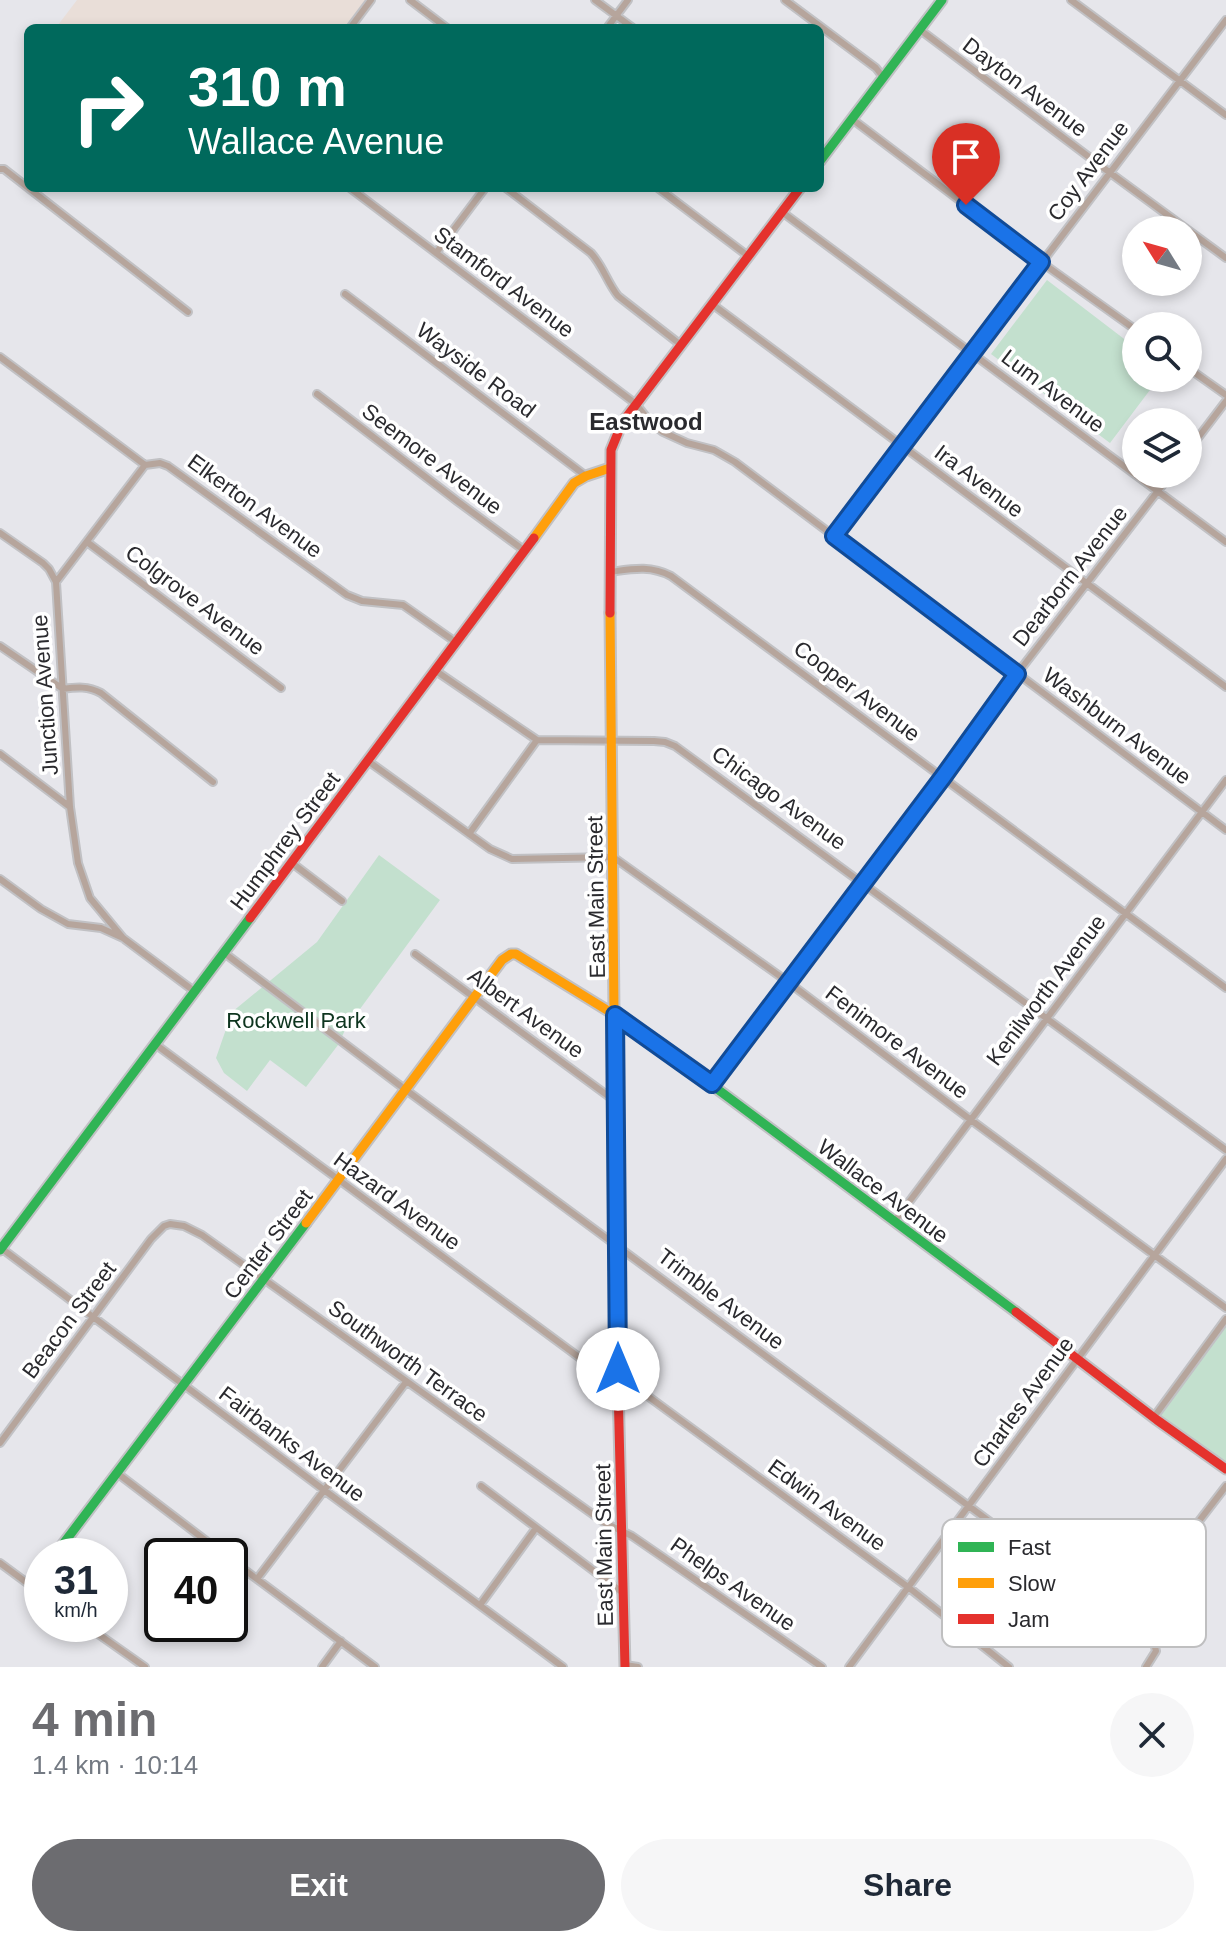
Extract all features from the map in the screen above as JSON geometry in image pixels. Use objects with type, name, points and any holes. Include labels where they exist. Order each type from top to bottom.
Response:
[{"type":"street","points":[[353,24],[371,0]]},
{"type":"street","points":[[410,0],[442,24]]},
{"type":"street","points":[[595,0],[628,24]]},
{"type":"street","points":[[610,24],[628,0]]},
{"type":"street","points":[[785,0],[817,24]]},
{"type":"street","points":[[824,156],[942,0]]},
{"type":"street","points":[[1071,0],[1226,115]]},
{"type":"street","name":"Coy Avenue","points":[[834,536],[1226,20]]},
{"type":"street","points":[[824,29],[876,68],[883,77]]},
{"type":"street","name":"Dayton Avenue","points":[[919,29],[1226,258]]},
{"type":"street","points":[[852,119],[1122,320]]},
{"type":"street","points":[[0,169],[24,185]]},
{"type":"street","points":[[34,192],[188,312]]},
{"type":"street","name":"Stamford Avenue","points":[[355,192],[636,404]]},
{"type":"street","points":[[436,253],[482,192]]},
{"type":"street","points":[[511,192],[591,253],[602,265],[618,296],[681,345]]},
{"type":"street","points":[[663,192],[748,256]]},
{"type":"street","name":"East Main Street","points":[[625,1666],[618,1386],[611,450],[622,423],[797,192]]},
{"type":"street","name":"Lum Avenue","points":[[782,212],[1226,542]]},
{"type":"street","name":"Wayside Road","points":[[345,294],[586,476]]},
{"type":"street","name":"Ira Avenue","points":[[712,304],[1226,687]]},
{"type":"street","name":"Elkerton Avenue","points":[[0,357],[145,465],[160,463],[168,466],[347,595],[362,601],[403,605],[457,643]]},
{"type":"street","points":[[1202,379],[1226,398],[1202,431]]},
{"type":"street","name":"Seemore Avenue","points":[[317,394],[525,551]]},
{"type":"street","name":"Washburn Avenue","points":[[636,404],[663,432],[714,450],[735,462],[1226,830]]},
{"type":"street","name":"Junction Avenue","points":[[123,938],[90,898],[78,863],[70,807],[56,582],[145,465]]},
{"type":"street","name":"Humphrey Street","points":[[1,1249],[574,483],[610,468]]},
{"type":"street","name":"Dearborn Avenue","points":[[712,1084],[1017,674],[1160,488]]},
{"type":"street","points":[[0,533],[43,563],[56,582]]},
{"type":"street","name":"Colgrove Avenue","points":[[87,542],[281,688]]},
{"type":"street","name":"Cooper Avenue","points":[[610,572],[645,567],[671,576],[1226,988]]},
{"type":"street","points":[[0,646],[63,689],[83,687],[101,693],[213,782]]},
{"type":"street","points":[[436,671],[537,740],[469,834]]},
{"type":"street","name":"Chicago Avenue","points":[[537,740],[665,742],[675,746],[1226,1150]]},
{"type":"street","points":[[0,754],[70,807]]},
{"type":"street","points":[[368,761],[490,849],[512,859],[613,857]]},
{"type":"street","name":"Kenilworth Avenue","points":[[894,1222],[1226,780]]},
{"type":"street","name":"Fenimore Avenue","points":[[613,857],[788,982],[1226,1308]]},
{"type":"street","points":[[292,863],[342,901]]},
{"type":"street","points":[[0,879],[61,921],[101,928],[123,938],[194,991]]},
{"type":"street","name":"Trimble Avenue","points":[[223,952],[986,1519]]},
{"type":"street","name":"Albert Avenue","points":[[415,954],[615,1101]]},
{"type":"street","name":"Wallace Avenue","points":[[511,954],[519,955],[615,1015],[712,1084],[1226,1469]]},
{"type":"street","name":"Center Street","points":[[68,1538],[265,1280],[502,960],[511,954]]},
{"type":"street","name":"Hazard Avenue","points":[[154,1044],[618,1386]]},
{"type":"street","name":"Charles Avenue","points":[[958,1519],[1226,1159]]},
{"type":"street","name":"Southworth Terrace","points":[[170,1224],[190,1228],[605,1523],[623,1532]]},
{"type":"street","name":"Beacon Street","points":[[0,1443],[151,1239],[170,1224]]},
{"type":"street","name":"Fairbanks Avenue","points":[[1,1249],[563,1667]]},
{"type":"street","points":[[1154,1417],[1226,1319]]},
{"type":"street","points":[[257,1579],[406,1382]]},
{"type":"street","name":"Edwin Avenue","points":[[618,1386],[634,1386],[942,1614]]},
{"type":"street","points":[[117,1473],[203,1538]]},
{"type":"street","points":[[481,1486],[623,1593]]},
{"type":"street","points":[[1201,1519],[1226,1486]]},
{"type":"street","points":[[480,1605],[536,1528]]},
{"type":"street","name":"Phelps Avenue","points":[[623,1532],[822,1667]]},
{"type":"street","name":"Charles Avenue","points":[[849,1667],[942,1541]]},
{"type":"street","points":[[0,1563],[24,1581]]},
{"type":"street","points":[[248,1572],[375,1667]]},
{"type":"street","points":[[322,1667],[341,1641]]},
{"type":"street","points":[[110,1642],[145,1667]]},
{"type":"street","name":"Edwin Avenue","points":[[984,1647],[1009,1667]]},
{"type":"street","name":"Trimble Avenue","points":[[1146,1667],[1155,1647]]},
{"type":"street","points":[[625,1666],[638,1667]]},
{"type":"shaded area","points":[[77,0],[367,0],[349,24],[59,24]]},
{"type":"green space","points":[[1047,280],[1122,337],[1122,392],[1148,392],[1136,408],[1122,408],[1122,427],[1110,443],[991,354]]},
{"type":"green space","name":"Rockwell Park","points":[[379,855],[440,900],[306,1087],[270,1060],[247,1091],[224,1073],[216,1058],[232,1012],[317,942]]},
{"type":"green space","points":[[1226,1321],[1226,1467],[1158,1416]]},
{"type":"traffic: fast","points":[[824,156],[942,0]]},
{"type":"traffic: fast","points":[[0,1250],[250,918]]},
{"type":"traffic: fast","points":[[685,1065],[1016,1312]]},
{"type":"traffic: fast","points":[[68,1538],[306,1223]]},
{"type":"traffic: slow","points":[[534,538],[574,483],[610,468]]},
{"type":"traffic: slow","points":[[610,613],[615,1112]]},
{"type":"traffic: slow","points":[[306,1223],[502,960],[511,954],[516,954],[615,1015],[685,1065]]},
{"type":"traffic: jam","points":[[610,613],[611,450],[622,423],[797,192]]},
{"type":"traffic: jam","points":[[250,918],[534,538]]},
{"type":"traffic: jam","points":[[615,1112],[625,1667]]},
{"type":"traffic: jam","points":[[1016,1312],[1226,1469]]},
{"type":"district","name":"Eastwood","points":[[646,421]]},
{"type":"route","points":[[618,1369],[615,1015],[712,1084],[1017,674],[834,536],[1041,262],[966,205]]}]
